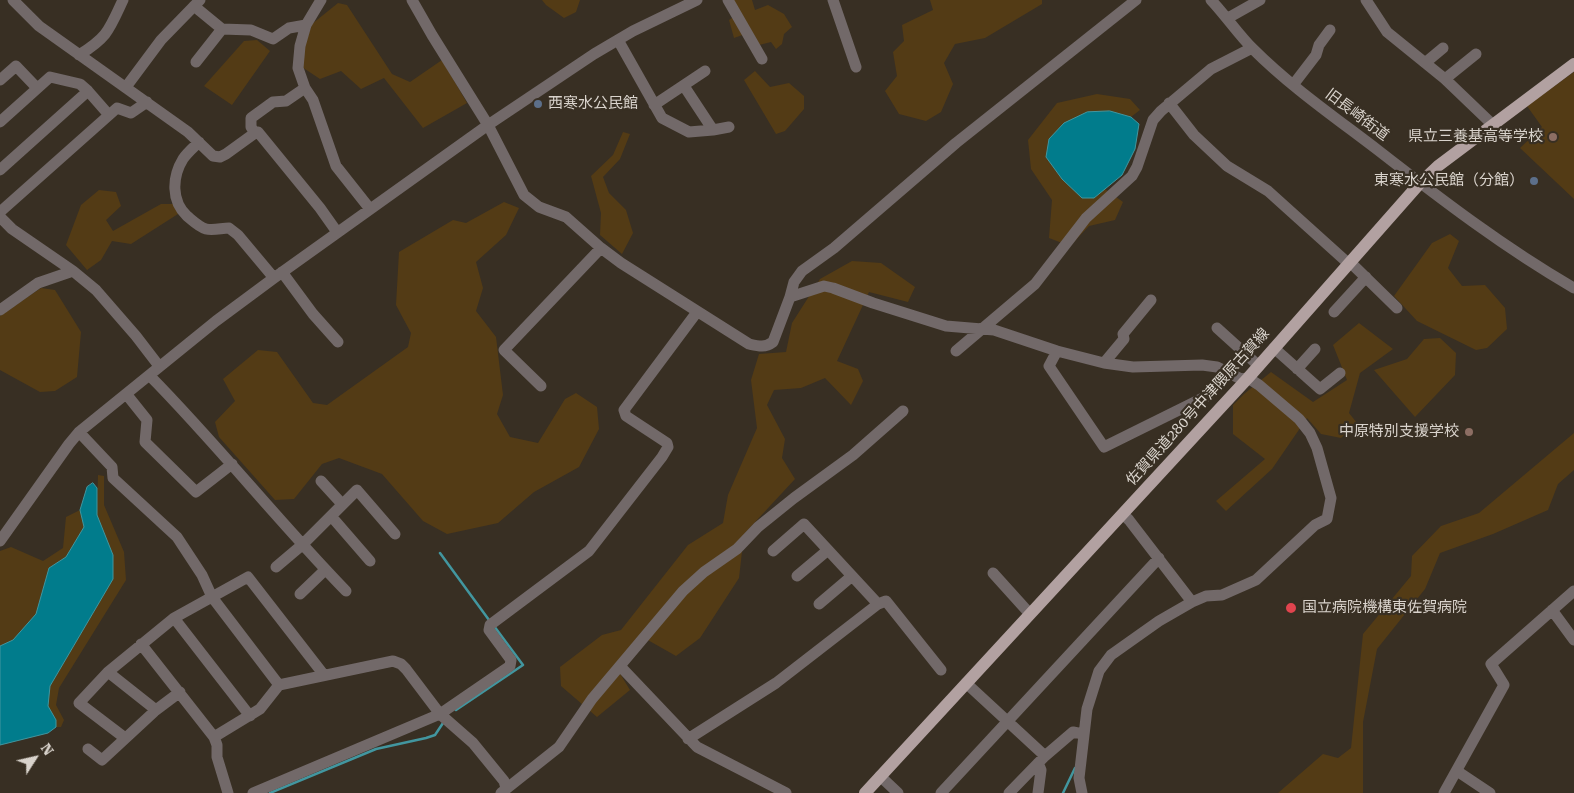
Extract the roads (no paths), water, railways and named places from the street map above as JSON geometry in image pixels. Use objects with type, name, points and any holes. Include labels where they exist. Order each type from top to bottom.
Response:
[{"type":"main road","name":"佐賀県道280号中津隈原古賀線","points":[[864,793],[1259,366],[1420,183],[1438,166],[1574,64]]},
{"type":"street","points":[[13,0],[39,26],[79,56],[126,87],[199,142],[213,156],[220,157],[254,132]]},
{"type":"street","points":[[79,56],[98,43],[109,30],[123,0]]},
{"type":"street","points":[[321,0],[306,25],[300,46],[298,68],[305,88],[313,100],[336,166],[370,209]]},
{"type":"street","points":[[412,0],[432,36],[488,125],[524,195],[539,207],[566,217],[601,248],[697,312],[749,344],[760,346],[769,345],[772,342],[794,282],[802,272],[834,248],[956,143],[1136,0]]},
{"type":"street","points":[[0,540],[79,432],[127,395],[159,366],[278,275],[488,125],[594,54],[697,0]]},
{"type":"street","points":[[728,0],[762,59]]},
{"type":"street","points":[[833,0],[856,68]]},
{"type":"street","name":"旧長崎街道","points":[[1211,0],[1252,48],[1293,86],[1458,212],[1518,254],[1574,288]]},
{"type":"street","points":[[1228,18],[1260,0]]},
{"type":"street","points":[[1366,0],[1387,32],[1445,79],[1493,125]]},
{"type":"street","points":[[126,87],[161,40],[197,3],[222,30],[252,30],[273,39],[289,28],[306,25]]},
{"type":"street","points":[[196,62],[222,30]]},
{"type":"street","points":[[1293,86],[1316,56],[1319,45],[1330,30]]},
{"type":"street","points":[[618,40],[662,118],[689,132],[729,127]]},
{"type":"street","points":[[956,351],[1035,284],[1086,218],[1132,176],[1137,167],[1153,120],[1169,103],[1211,69],[1252,48]]},
{"type":"street","points":[[1425,63],[1444,48]]},
{"type":"street","points":[[1445,79],[1476,54]]},
{"type":"street","points":[[0,80],[16,66],[37,88]]},
{"type":"street","points":[[654,105],[705,71]]},
{"type":"street","points":[[0,122],[50,77],[80,84],[109,114]]},
{"type":"street","points":[[684,86],[713,130]]},
{"type":"street","points":[[305,88],[286,100],[273,102],[251,118],[251,127],[254,132],[258,132],[267,141],[337,232]]},
{"type":"street","points":[[0,170],[88,92]]},
{"type":"street","points":[[0,212],[109,114],[117,108],[131,113],[146,102]]},
{"type":"street","points":[[1169,103],[1194,135],[1227,166],[1268,191],[1349,264],[1353,265],[1397,308]]},
{"type":"street","points":[[199,142],[184,158],[175,182],[175,196],[183,212],[207,230],[229,228],[238,235],[278,275],[338,342]]},
{"type":"street","points":[[0,217],[12,229],[73,271],[96,290],[159,366]]},
{"type":"street","points":[[542,386],[504,350],[601,248]]},
{"type":"street","points":[[0,310],[38,283],[73,271]]},
{"type":"street","points":[[1334,312],[1366,277]]},
{"type":"street","points":[[790,296],[817,288],[833,288],[946,326],[994,330],[1057,351],[1104,363],[1133,367],[1202,364],[1217,366],[1241,378],[1248,378],[1259,385],[1299,419],[1310,433],[1317,448],[1331,498],[1327,519],[1315,525],[1256,580],[1222,595],[1206,596],[1192,602],[1159,621],[1111,655],[1099,671],[1087,709],[1079,778],[1082,793]]},
{"type":"street","points":[[1104,363],[1151,300]]},
{"type":"street","points":[[253,793],[440,714],[510,666],[511,660],[489,630],[492,624],[589,551],[668,447],[667,443],[626,416],[624,410],[697,312]]},
{"type":"street","points":[[1217,328],[1259,366]]},
{"type":"street","points":[[1274,348],[1320,389],[1340,373]]},
{"type":"street","points":[[1297,369],[1315,349]]},
{"type":"street","points":[[1057,351],[1049,366],[1104,447],[1209,395]]},
{"type":"street","points":[[150,376],[232,464],[302,545],[346,591]]},
{"type":"street","points":[[127,395],[147,420],[145,442],[196,492],[232,464]]},
{"type":"street","points":[[503,791],[559,747],[592,699],[684,591],[704,572],[737,549],[758,527],[853,455],[903,411]]},
{"type":"street","points":[[79,432],[112,467],[113,478],[177,537],[202,575],[212,597],[279,685]]},
{"type":"street","points":[[321,481],[342,504]]},
{"type":"street","points":[[276,567],[302,545],[357,490],[395,534]]},
{"type":"street","points":[[1123,514],[1192,602]]},
{"type":"street","points":[[331,516],[370,561]]},
{"type":"street","points":[[773,551],[804,524],[878,604]]},
{"type":"street","points":[[797,576],[828,550]]},
{"type":"street","points":[[941,793],[1159,558]]},
{"type":"street","points":[[300,594],[325,570]]},
{"type":"street","points":[[993,573],[1030,614]]},
{"type":"street","points":[[819,604],[852,576]]},
{"type":"street","points":[[125,738],[79,702],[108,672],[174,618],[248,577],[324,675]]},
{"type":"street","points":[[1444,793],[1504,685],[1491,664],[1574,591]]},
{"type":"street","points":[[688,739],[776,683],[878,604],[886,601],[941,670]]},
{"type":"street","points":[[1552,610],[1574,640]]},
{"type":"street","points":[[174,618],[250,716]]},
{"type":"street","points":[[142,644],[214,737],[217,745],[217,757],[228,793]]},
{"type":"street","points":[[214,737],[260,709],[279,685],[393,661],[406,669],[440,714],[473,743],[504,781],[503,791]]},
{"type":"street","points":[[620,666],[688,739],[697,746],[786,793]]},
{"type":"street","points":[[108,672],[156,710]]},
{"type":"street","points":[[966,683],[1008,722],[1041,760],[1038,793]]},
{"type":"street","points":[[88,749],[102,760],[156,710],[180,692]]},
{"type":"street","points":[[1009,793],[1041,760],[1073,732],[1083,734]]},
{"type":"street","points":[[1457,771],[1490,793]]},
{"type":"street","points":[[880,776],[898,793]]},
{"type":"water","points":[[1110,111],[1131,117],[1139,124],[1135,149],[1122,175],[1094,198],[1082,198],[1062,179],[1046,157],[1049,139],[1064,123],[1087,112]]},
{"type":"water","points":[[93,483],[97,488],[97,515],[113,555],[113,579],[50,686],[48,706],[56,720],[56,727],[48,733],[0,745],[0,646],[13,640],[36,614],[49,568],[66,557],[84,527],[80,510],[87,487]]},
{"type":"waterway","points":[[440,553],[489,620]]},
{"type":"waterway","points":[[456,710],[523,665],[494,626]]},
{"type":"waterway","points":[[270,793],[376,749],[435,735],[443,723]]},
{"type":"waterway","points":[[1063,793],[1075,768]]},
{"type":"place","name":"西寒水公民館","points":[[538,104]]},
{"type":"place","name":"県立三養基高等学校","points":[[1553,137]]},
{"type":"place","name":"東寒水公民館（分館）","points":[[1534,181]]},
{"type":"place","name":"中原特別支援学校","points":[[1469,432]]},
{"type":"place","name":"国立病院機構東佐賀病院","points":[[1291,608]]}]
